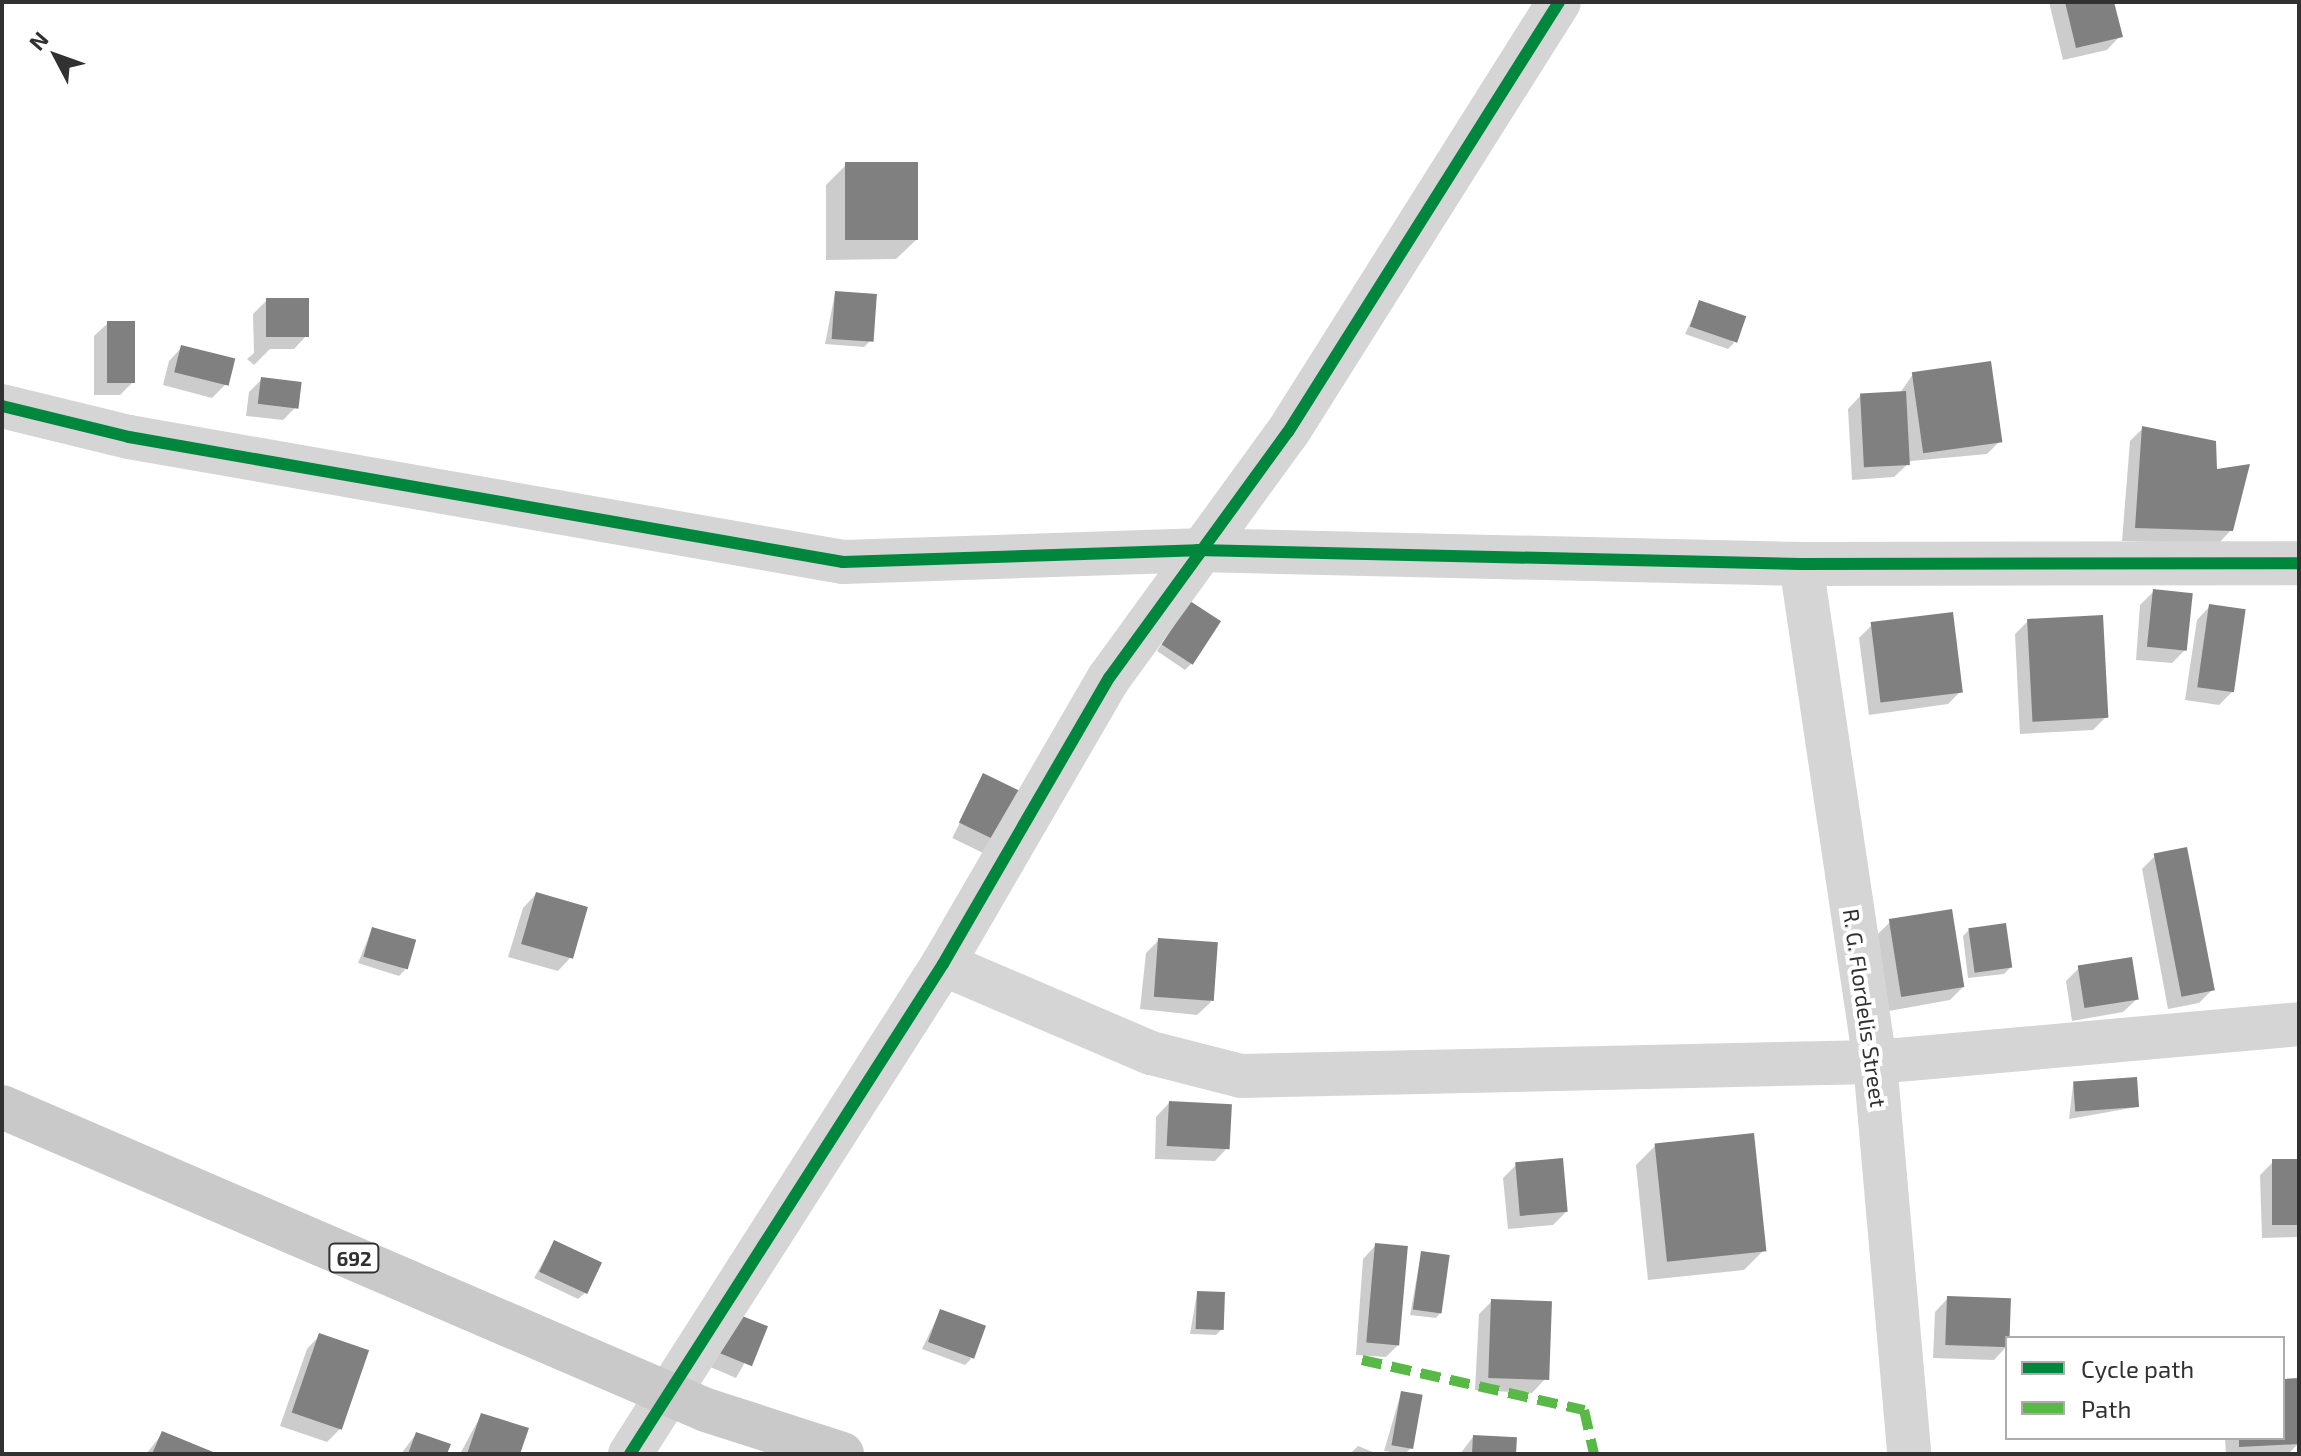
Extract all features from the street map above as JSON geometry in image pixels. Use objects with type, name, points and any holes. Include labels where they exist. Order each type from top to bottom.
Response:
[{"type":"main road","name":"692","points":[[2,1107],[706,1410],[842,1454]]},
{"type":"street","points":[[630,1454],[943,964],[1109,678],[1197,550],[1288,432],[1559,2]]},
{"type":"street","points":[[2,406],[129,437],[843,562],[1197,550],[1801,564],[2299,563]]},
{"type":"street","name":"R. G. Flordelis Street","points":[[1801,564],[1875,1062],[1909,1454]]},
{"type":"street","points":[[943,964],[1151,1053],[1241,1076],[1875,1062],[2299,1024]]},
{"type":"building","points":[[2065,2],[2114,2],[2123,37],[2076,48]]},
{"type":"building","points":[[845,162],[918,162],[918,240],[845,240]]},
{"type":"building","points":[[835,291],[877,294],[874,342],[832,339]]},
{"type":"building","points":[[266,298],[309,298],[309,337],[266,337]]},
{"type":"building","points":[[1699,300],[1746,316],[1737,343],[1690,326]]},
{"type":"building","points":[[107,321],[135,321],[135,383],[107,383]]},
{"type":"building","points":[[181,345],[235,359],[229,386],[174,372]]},
{"type":"building","points":[[1991,361],[2002,442],[1923,453],[1912,372]]},
{"type":"building","points":[[261,377],[302,382],[298,409],[258,404]]},
{"type":"building","points":[[1906,391],[1910,465],[1864,467],[1860,393]]},
{"type":"building","points":[[2142,426],[2216,441],[2217,469],[2250,464],[2233,531],[2135,528]]},
{"type":"building","points":[[2153,589],[2193,593],[2187,651],[2147,647]]},
{"type":"building","points":[[1190,601],[1221,621],[1193,665],[1162,645]]},
{"type":"building","points":[[2209,604],[2246,609],[2234,692],[2197,687]]},
{"type":"building","points":[[1953,612],[1963,692],[1880,703],[1871,622]]},
{"type":"building","points":[[2103,615],[2108,718],[2032,722],[2027,619]]},
{"type":"building","points":[[983,773],[1029,795],[1005,845],[959,822]]},
{"type":"building","points":[[2187,847],[2215,990],[2181,997],[2154,853]]},
{"type":"building","points":[[536,892],[588,907],[573,959],[521,944]]},
{"type":"building","points":[[1952,909],[1964,987],[1901,997],[1889,919]]},
{"type":"building","points":[[2006,923],[2012,968],[1975,973],[1968,928]]},
{"type":"building","points":[[372,927],[416,940],[408,969],[363,957]]},
{"type":"building","points":[[1158,938],[1218,942],[1214,1001],[1154,997]]},
{"type":"building","points":[[2132,957],[2139,999],[2084,1008],[2078,966]]},
{"type":"building","points":[[2137,1077],[2139,1107],[2075,1111],[2073,1081]]},
{"type":"building","points":[[1169,1101],[1232,1104],[1230,1149],[1167,1146]]},
{"type":"building","points":[[1754,1133],[1766,1251],[1667,1262],[1655,1143]]},
{"type":"building","points":[[1563,1158],[1568,1212],[1520,1216],[1515,1162]]},
{"type":"building","points":[[2272,1159],[2299,1159],[2299,1225],[2272,1225]]},
{"type":"building","points":[[554,1240],[602,1262],[587,1294],[539,1272]]},
{"type":"building","points":[[1375,1243],[1408,1246],[1399,1345],[1366,1343]]},
{"type":"building","points":[[1421,1251],[1450,1255],[1442,1313],[1413,1309]]},
{"type":"building","points":[[1197,1291],[1225,1292],[1224,1330],[1196,1329]]},
{"type":"building","points":[[1947,1296],[2011,1298],[2010,1336],[2005,1336],[2005,1347],[1945,1345]]},
{"type":"building","points":[[1491,1299],[1552,1301],[1549,1380],[1488,1378]]},
{"type":"building","points":[[940,1309],[986,1326],[974,1359],[928,1342]]},
{"type":"building","points":[[730,1311],[768,1326],[752,1366],[714,1351]]},
{"type":"building","points":[[319,1333],[369,1350],[342,1430],[292,1412]]},
{"type":"building","points":[[2298,1378],[2299,1444],[2239,1447],[2239,1440],[2285,1440],[2285,1379]]},
{"type":"building","points":[[1401,1391],[1423,1395],[1413,1449],[1391,1445]]},
{"type":"building","points":[[481,1413],[529,1428],[520,1454],[467,1454]]},
{"type":"building","points":[[162,1431],[218,1454],[152,1454]]},
{"type":"building","points":[[416,1432],[451,1444],[447,1454],[408,1454]]},
{"type":"building","points":[[1473,1435],[1517,1437],[1516,1454],[1472,1454]]},
{"type":"marked path","points":[[1362,1360],[1584,1410],[1594,1454]]},
{"type":"cycle path","points":[[630,1454],[943,964],[1109,678],[1288,432],[1559,2]]},
{"type":"cycle path","points":[[2,406],[129,437],[843,562],[1197,550],[1801,564],[2299,563]]}]
